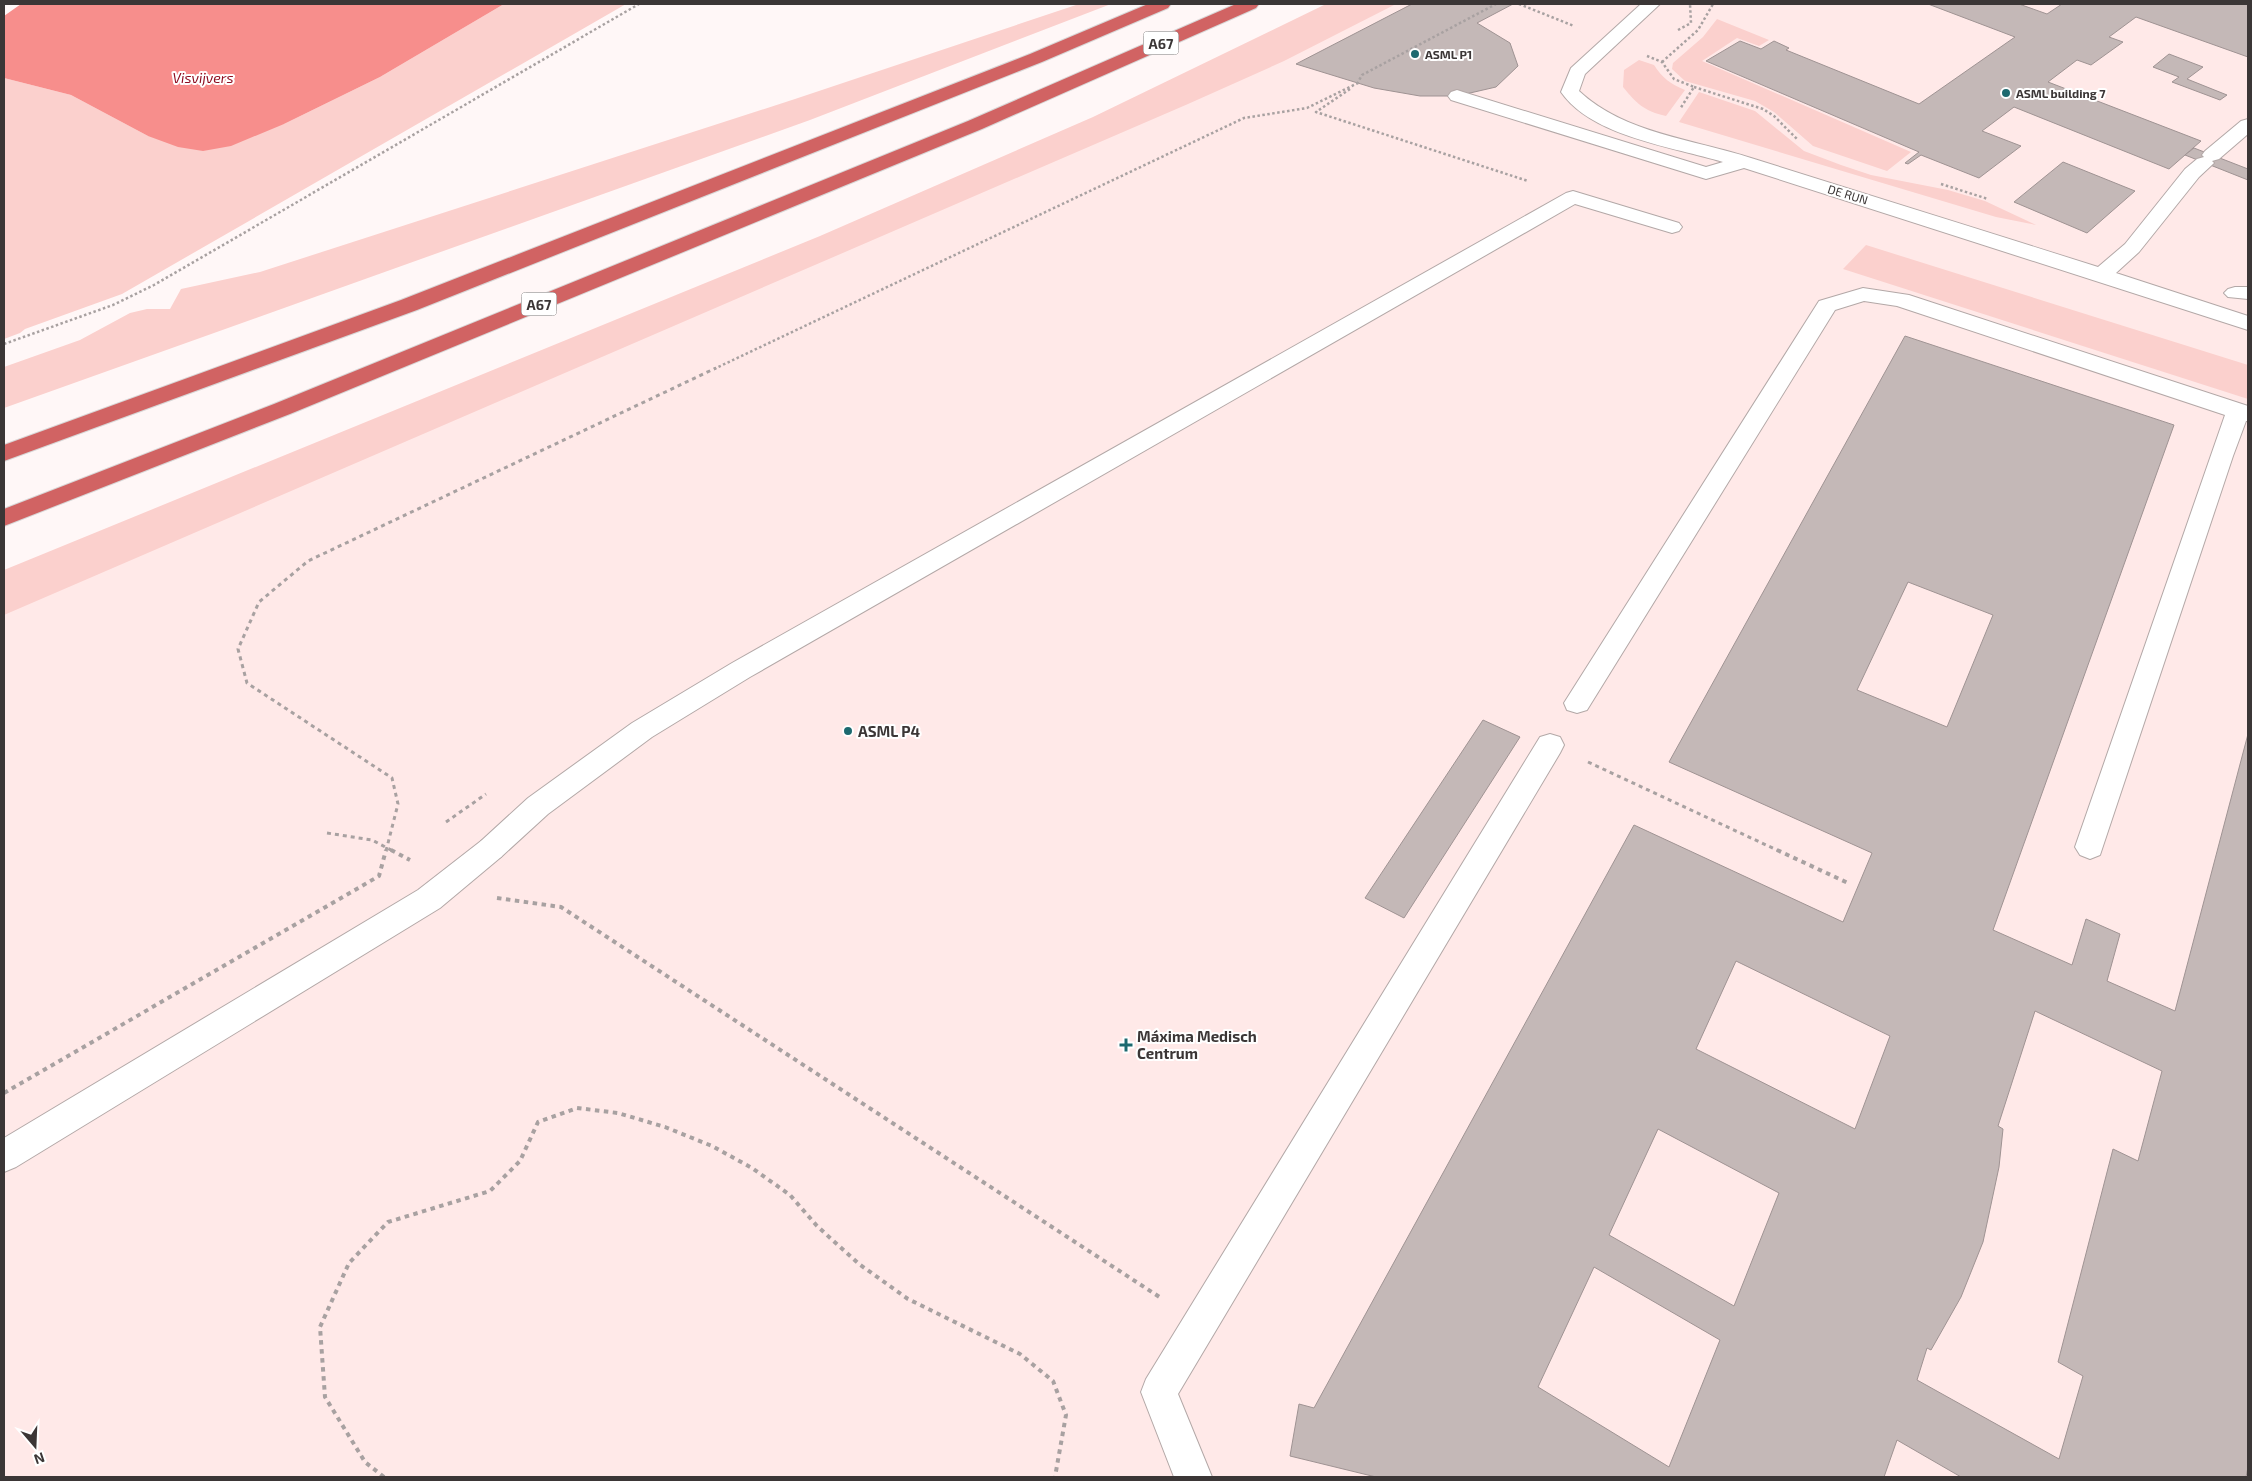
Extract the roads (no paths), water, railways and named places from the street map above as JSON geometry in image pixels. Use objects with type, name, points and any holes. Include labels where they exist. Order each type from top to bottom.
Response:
[{"type":"highway","name":"A67","points":[[4,453],[410,305],[1036,58],[1162,4]]},
{"type":"highway","name":"A67","points":[[4,518],[282,409],[966,128],[1250,4]]},
{"type":"street","name":"DE RUN","points":[[1651,4],[1577,72],[1570,92],[1580,103],[1617,124],[2102,274],[2248,323]]},
{"type":"street","points":[[1457,96],[1706,173],[1744,162]]},
{"type":"street","points":[[2102,274],[2125,256],[2192,173],[2248,125]]},
{"type":"street","points":[[4,1156],[429,899],[491,849],[538,806],[642,730],[776,650],[1573,197],[1672,227]]},
{"type":"street","points":[[1577,703],[1827,306],[1864,294],[1902,300],[2243,413],[2221,456],[2090,847]]},
{"type":"street","points":[[1193,1477],[1159,1392],[1550,745]]},
{"type":"water","name":"Visvijvers","points":[[21,4],[504,4],[380,77],[284,124],[231,146],[203,151],[178,147],[148,136],[71,95],[4,78],[4,16]]},
{"type":"place","name":"ASML P1","points":[[1415,54]]},
{"type":"place","name":"ASML building 7","points":[[2006,93]]},
{"type":"place","name":"ASML P4","points":[[848,731]]},
{"type":"place","name":"Máxima Medisch Centrum","points":[[1126,1045]]}]
